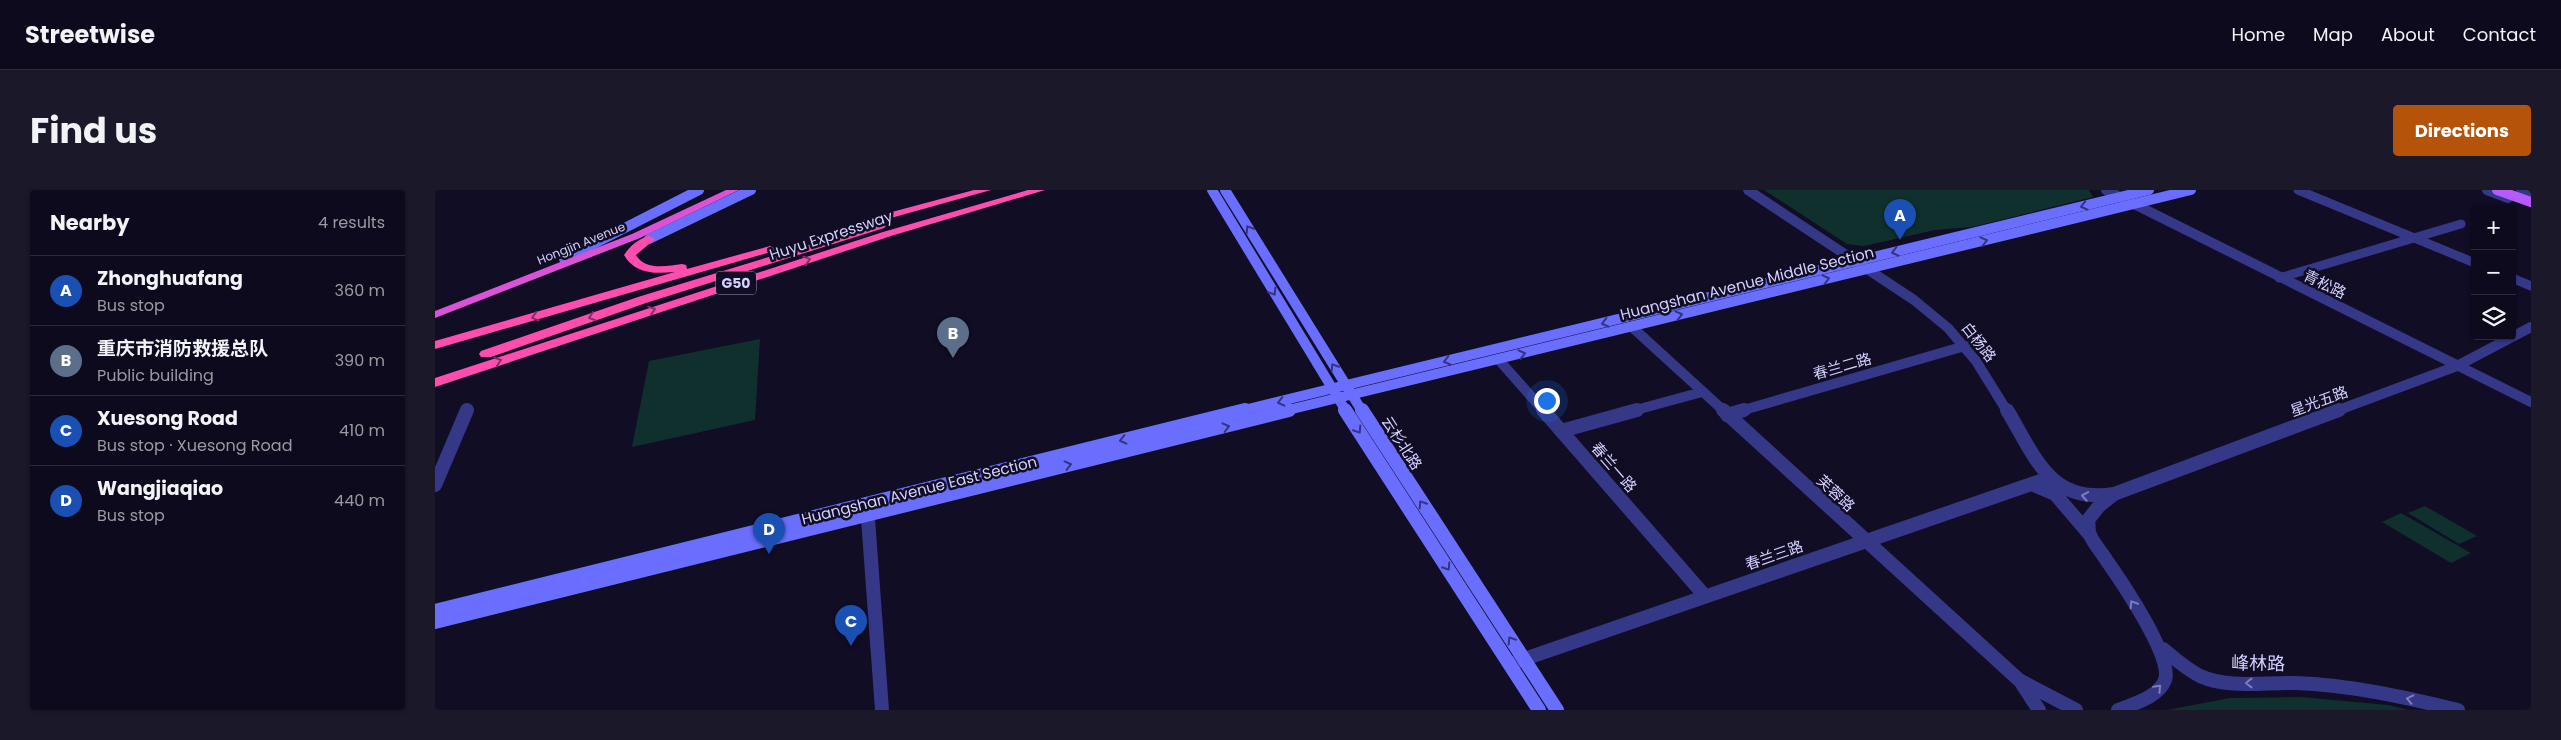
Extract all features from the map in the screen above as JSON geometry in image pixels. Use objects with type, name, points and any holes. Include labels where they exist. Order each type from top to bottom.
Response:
[{"type":"highway","name":"Hongjin Avenue","points":[[435,305],[564,259],[718,190]]},
{"type":"highway","name":"Hongjin Avenue","points":[[435,314],[636,236],[734,190]]},
{"type":"highway","points":[[435,345],[986,190]]},
{"type":"highway","name":"Huyu Expressway","points":[[435,372],[642,300],[873,228],[1007,190]]},
{"type":"highway","name":"Huyu Expressway","points":[[435,383],[887,234],[1040,190]]},
{"type":"highway","points":[[649,240],[635,248],[630,255],[633,262],[639,267],[661,270],[711,263],[817,236]]},
{"type":"main road","name":"Hongjin Avenue","points":[[564,259],[699,190]]},
{"type":"main road","points":[[649,240],[751,190]]},
{"type":"main road","name":"云杉北路","points":[[1212,190],[1335,394],[1539,710]]},
{"type":"main road","name":"云杉北路","points":[[1225,190],[1349,391],[1557,710]]},
{"type":"main road","name":"Huangshan Avenue Middle Section","points":[[1349,391],[1856,262],[2149,190]]},
{"type":"main road","name":"Huangshan Avenue Middle Section","points":[[1349,391],[1498,359],[2191,190]]},
{"type":"main road","points":[[2497,190],[2531,204]]},
{"type":"main road","points":[[2510,190],[2531,196]]},
{"type":"main road","name":"Huangshan Avenue East Section","points":[[435,611],[1349,391]]},
{"type":"main road","name":"Huangshan Avenue East Section","points":[[435,622],[867,508]]},
{"type":"street","name":"白杨路","points":[[1748,190],[1928,311],[1965,346],[2049,478],[2067,490],[2085,497],[2114,494]]},
{"type":"street","name":"青松路","points":[[2106,190],[2279,278],[2531,402]]},
{"type":"street","points":[[2298,190],[2471,261]]},
{"type":"street","points":[[2487,190],[2531,204]]},
{"type":"street","points":[[2521,190],[2531,196]]},
{"type":"street","points":[[2279,278],[2461,224]]},
{"type":"street","points":[[2516,280],[2531,286]]},
{"type":"street","name":"芙蓉路","points":[[1632,327],[1864,541],[2019,680]]},
{"type":"street","name":"星光五路","points":[[2114,494],[2457,366],[2531,327]]},
{"type":"street","name":"春兰二路","points":[[1727,415],[1965,346]]},
{"type":"street","name":"春兰一路","points":[[1498,359],[1705,596]]},
{"type":"street","points":[[1561,431],[1702,392]]},
{"type":"street","points":[[435,485],[467,409]]},
{"type":"street","name":"春兰三路","points":[[1510,664],[2049,478]]},
{"type":"street","points":[[2032,484],[2043,487],[2055,494],[2090,535],[2159,646],[2167,670],[2162,686],[2147,698],[2118,710]]},
{"type":"street","points":[[2090,535],[2088,520],[2099,506],[2114,494]]},
{"type":"street","points":[[867,508],[882,710]]},
{"type":"street","name":"峰林路","points":[[2159,646],[2190,670],[2212,680],[2226,683],[2296,684],[2381,692],[2458,710]]},
{"type":"street","points":[[2019,680],[2039,710]]},
{"type":"street","points":[[2019,680],[2076,710]]},
{"type":"green space","points":[[1764,190],[2089,190],[2093,197],[1972,227],[1935,230],[1864,246],[1847,244]]},
{"type":"green space","points":[[760,339],[755,420],[632,447],[649,361]]},
{"type":"green space","points":[[2425,506],[2477,536],[2459,544],[2408,513]]},
{"type":"green space","points":[[2401,513],[2471,553],[2451,563],[2382,522]]},
{"type":"green space","points":[[2301,697],[2388,705],[2409,710],[2167,710],[2230,698]]},
{"type":"place","name":"Zhonghuafang","points":[[1900,240]]},
{"type":"place","name":"重庆市消防救援总队","points":[[953,358]]},
{"type":"place","name":"Wangjiaqiao","points":[[769,554]]},
{"type":"place","name":"Xuesong Road","points":[[851,646]]}]
